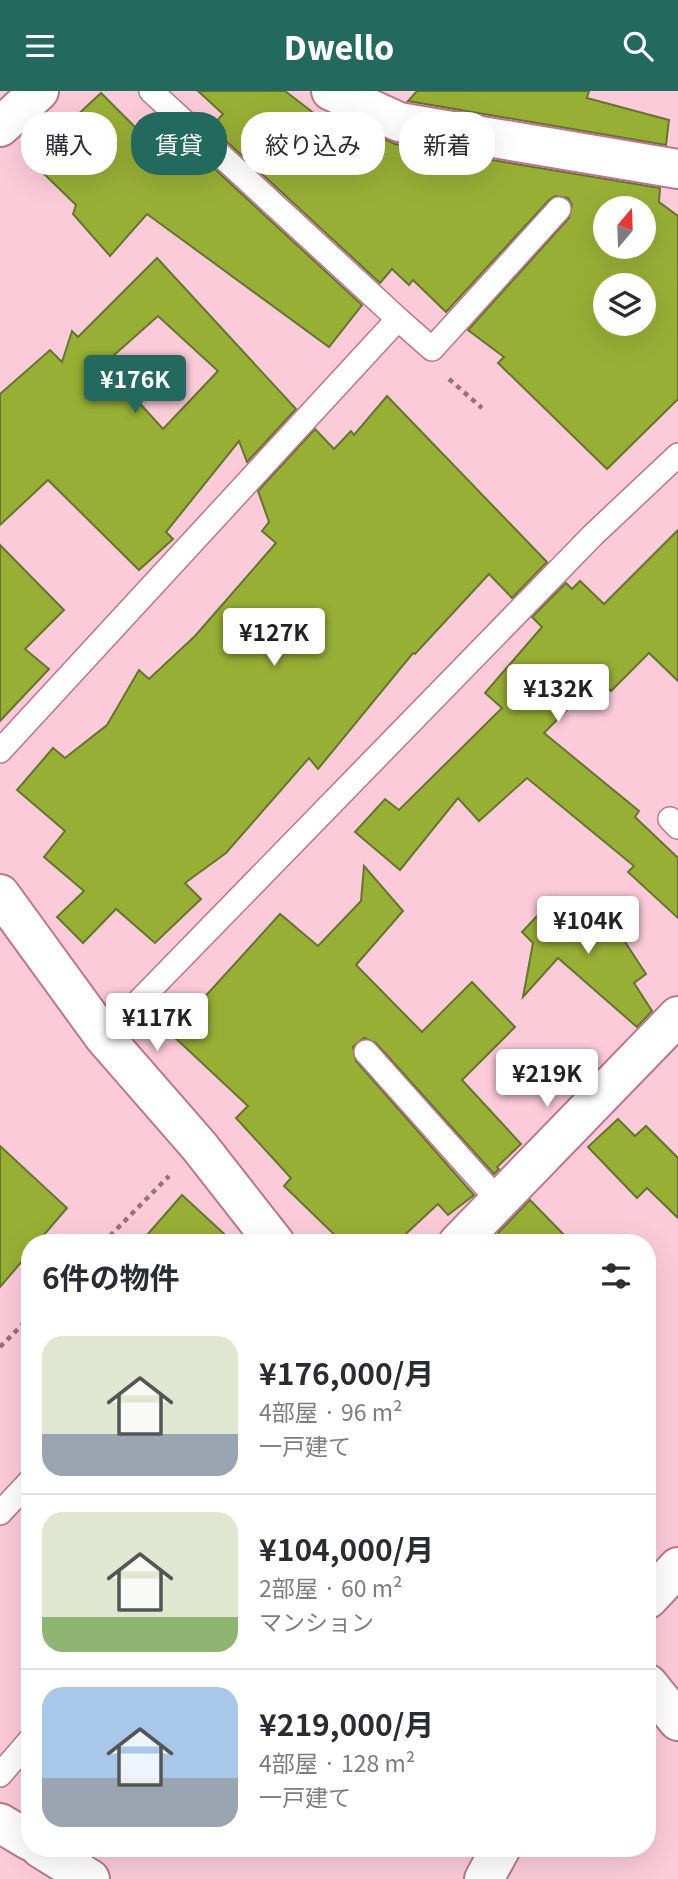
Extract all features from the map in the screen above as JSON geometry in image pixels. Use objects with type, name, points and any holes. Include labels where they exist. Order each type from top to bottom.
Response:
[{"type":"street","points":[[0,127],[39,91]]},
{"type":"street","points":[[331,91],[376,101],[399,122],[599,167],[678,169]]},
{"type":"street","points":[[0,894],[104,1037],[199,1146],[266,1234]]},
{"type":"street","points":[[467,1234],[678,1016]]},
{"type":"street","points":[[656,1590],[678,1567]]},
{"type":"street","points":[[656,1693],[678,1721]]},
{"type":"street","points":[[0,1823],[21,1836]]},
{"type":"street","points":[[55,1857],[90,1879]]},
{"type":"street","points":[[484,1879],[495,1857]]},
{"type":"lane","points":[[151,91],[432,349],[559,209]]},
{"type":"lane","points":[[0,751],[398,319]]},
{"type":"lane","points":[[104,1037],[593,535],[678,455]]},
{"type":"lane","points":[[366,1052],[499,1201]]},
{"type":"lane","points":[[0,1513],[21,1491]]},
{"type":"lane","points":[[0,1775],[21,1750]]},
{"type":"path","points":[[112,1234],[199,1146]]},
{"type":"path","points":[[0,1346],[21,1326]]},
{"type":"building","points":[[198,91],[285,91],[312,112],[241,112],[241,155],[227,142],[227,112],[221,112]]},
{"type":"building","points":[[417,91],[589,91],[587,98],[669,120],[666,145],[495,116],[495,112],[472,112],[408,101]]},
{"type":"building","points":[[101,93],[131,123],[131,175],[221,175],[362,305],[329,347],[147,214],[110,256],[73,214],[76,205],[45,175],[117,175],[117,112],[81,112]]},
{"type":"building","points":[[385,139],[399,145],[399,175],[495,175],[495,161],[660,188],[659,202],[678,216],[678,399],[607,469],[498,363],[504,357],[468,330],[569,218],[572,205],[568,198],[555,196],[549,200],[446,312],[413,280],[409,285],[392,269],[380,283],[263,175],[385,175]]},
{"type":"building","points":[[157,258],[296,409],[247,462],[239,441],[166,532],[173,539],[139,570],[48,480],[0,525],[0,394],[50,350],[62,362],[72,331],[78,337]],"holes":[[[158,316],[218,371],[163,429],[104,364]]]},
{"type":"building","points":[[387,396],[547,562],[512,598],[489,574],[415,654],[413,653],[318,769],[309,758],[226,853],[185,883],[201,899],[155,943],[116,909],[83,943],[57,917],[84,891],[44,857],[65,831],[17,790],[53,748],[65,758],[107,725],[139,670],[149,679],[195,636],[276,543],[262,531],[269,522],[258,491],[315,429],[334,449],[351,431],[354,435]]},
{"type":"building","points":[[678,530],[678,681],[649,653],[611,691],[598,678],[544,733],[639,811],[635,817],[678,858],[678,918],[628,872],[634,866],[527,778],[479,821],[458,798],[400,870],[355,832],[385,799],[399,810],[502,708],[485,693],[542,627],[532,617],[566,583],[572,589],[580,581],[604,604]]},
{"type":"building","points":[[0,545],[64,610],[25,649],[49,669],[0,721]]},
{"type":"building","points":[[364,866],[403,911],[356,965],[422,1032],[472,982],[515,1027],[462,1080],[521,1144],[497,1167],[499,1169],[494,1174],[376,1043],[364,1038],[353,1047],[356,1061],[474,1195],[448,1215],[438,1204],[406,1234],[334,1234],[284,1186],[291,1178],[236,1118],[248,1106],[171,1034],[280,914],[318,946],[361,901]]},
{"type":"building","points":[[555,897],[581,921],[599,902],[646,974],[634,983],[652,1011],[637,1027],[558,958],[523,997],[533,943],[522,932]]},
{"type":"building","points":[[618,1119],[635,1136],[646,1126],[678,1158],[678,1218],[647,1188],[637,1198],[588,1147]]},
{"type":"building","points":[[0,1146],[67,1208],[45,1234],[21,1234],[21,1262],[0,1287]]},
{"type":"building","points":[[182,1195],[224,1234],[148,1234]]},
{"type":"building","points":[[530,1200],[563,1234],[499,1234]]}]
